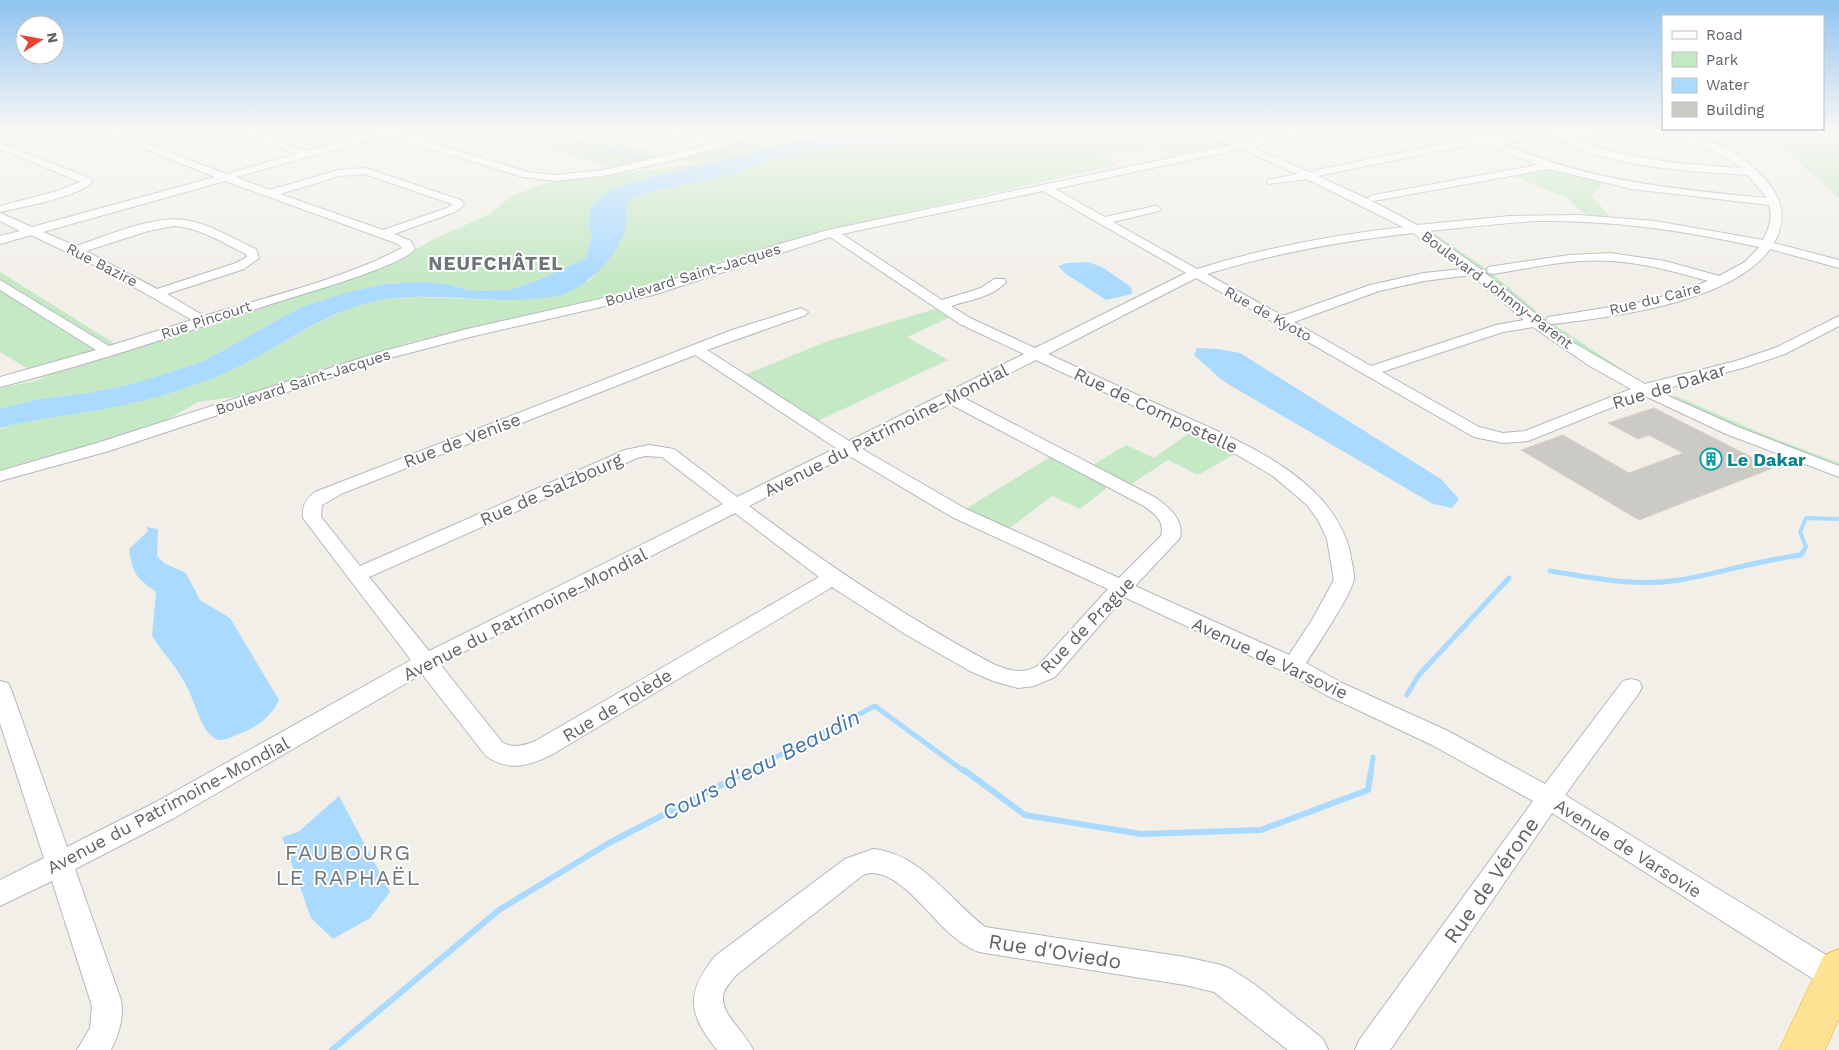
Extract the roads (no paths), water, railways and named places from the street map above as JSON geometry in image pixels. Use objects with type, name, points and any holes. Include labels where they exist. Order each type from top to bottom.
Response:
[{"type":"highway","points":[[1802,1050],[1838,975]]},
{"type":"street","points":[[0,209],[73,189],[86,184],[88,181]]},
{"type":"street","points":[[0,240],[208,181]]},
{"type":"street","points":[[237,181],[383,234],[451,210],[458,205],[457,202],[395,181]]},
{"type":"street","points":[[269,194],[312,181]]},
{"type":"street","name":"Boulevard Saint-Jacques","points":[[0,476],[103,447],[385,355],[467,333],[639,294],[832,233],[1072,181]]},
{"type":"street","points":[[1272,182],[1278,181]]},
{"type":"street","name":"Boulevard Johnny-Parent","points":[[1316,181],[1422,228],[1535,323],[1572,348],[1646,389],[1730,429],[1839,472]]},
{"type":"street","name":"Boulevard Johnny-Parent","points":[[1335,181],[1374,198],[1493,270],[1553,320],[1591,346],[1661,385],[1754,426],[1839,459]]},
{"type":"street","points":[[1374,198],[1467,181]]},
{"type":"street","points":[[1611,181],[1652,189],[1774,202]]},
{"type":"street","points":[[1760,181],[1774,202]]},
{"type":"street","name":"Rue de Kyoto","points":[[1043,187],[1465,426],[1480,434],[1495,438]]},
{"type":"street","name":"Rue du Caire","points":[[1553,320],[1614,311],[1667,299],[1700,289],[1748,266],[1767,245],[1776,224],[1774,202]]},
{"type":"street","points":[[1102,220],[1155,209]]},
{"type":"street","name":"Rue Bazire","points":[[0,216],[30,232],[76,250],[157,293],[201,320]]},
{"type":"street","name":"Avenue du Patrimoine-Mondial","points":[[0,894],[174,805],[425,662],[738,506],[1118,311],[1196,274],[1277,250],[1330,239],[1517,219],[1594,219],[1657,224],[1767,245],[1839,264]]},
{"type":"street","points":[[76,250],[145,229],[177,223],[188,224],[252,252],[254,255],[253,258],[240,266],[157,293]]},
{"type":"street","name":"Rue de Compostelle","points":[[832,233],[965,321],[1254,456],[1294,483],[1324,513],[1340,549],[1344,580],[1323,621],[1293,666]]},
{"type":"street","name":"Rue Pincourt","points":[[0,382],[107,351],[201,320],[337,279],[392,258],[409,248],[402,240],[383,234]]},
{"type":"street","points":[[1493,270],[1569,259],[1610,257],[1665,265],[1720,280]]},
{"type":"street","points":[[1280,322],[1375,288],[1424,277],[1474,271]]},
{"type":"street","points":[[939,305],[986,291],[999,282]]},
{"type":"street","points":[[0,284],[107,351]]},
{"type":"street","name":"Rue de Venise","points":[[425,662],[312,518],[310,509],[312,504],[321,496],[696,349],[801,312]]},
{"type":"street","name":"Rue de Dakar","points":[[1495,438],[1510,439],[1528,436],[1646,389],[1741,364],[1780,351],[1839,320]]},
{"type":"street","points":[[1370,371],[1500,328],[1535,323]]},
{"type":"street","name":"Avenue de Varsovie","points":[[696,349],[848,448],[959,513],[1293,666],[1334,689],[1446,741],[1549,798],[1838,975]]},
{"type":"street","name":"Rue de Prague","points":[[738,506],[832,578],[916,632],[1008,678],[1027,680],[1040,676],[1047,671],[1121,588],[1170,538],[1173,531],[1170,520],[1162,510],[1150,502],[949,397]]},
{"type":"street","name":"Rue de Salzbourg","points":[[356,575],[639,451],[658,450],[668,453],[738,506]]},
{"type":"street","name":"Rue de Tolède","points":[[425,662],[494,749],[506,757],[531,754],[545,748],[832,578]]},
{"type":"street","name":"Rue de Vérone","points":[[1371,1050],[1549,798],[1631,687]]},
{"type":"street","points":[[0,688],[8,737],[60,862],[107,1008],[106,1026],[93,1050]]},
{"type":"street","name":"Rue d'Oviedo","points":[[737,1050],[714,1021],[707,1007],[709,991],[715,978],[725,966],[854,867],[868,861],[877,861],[892,864],[908,876],[955,920],[979,939],[1185,971],[1221,980],[1243,994],[1312,1050]]},
{"type":"water","points":[[637,181],[701,181],[662,189],[636,197],[627,203],[626,225],[617,247],[603,267],[585,282],[565,294],[519,300],[417,297],[376,301],[334,315],[236,368],[192,386],[119,406],[29,421],[0,428],[0,409],[39,399],[89,393],[135,383],[202,362],[301,307],[348,292],[385,284],[422,282],[446,284],[470,291],[509,290],[536,281],[586,258],[592,236],[588,226],[591,205],[612,189]]},
{"type":"water","points":[[1088,262],[1102,267],[1131,287],[1132,294],[1106,300],[1066,274],[1058,266],[1067,263]]},
{"type":"water","points":[[1197,348],[1240,353],[1441,479],[1459,499],[1452,508],[1433,504],[1223,381],[1194,355]]},
{"type":"water","points":[[147,527],[158,529],[157,556],[164,563],[186,573],[200,600],[230,618],[279,700],[270,714],[251,729],[222,740],[218,740],[210,735],[177,670],[152,636],[156,592],[137,575],[132,565],[129,549],[148,531]]},
{"type":"water","points":[[339,796],[390,892],[370,918],[333,939],[311,918],[282,837],[298,832]]},
{"type":"waterway","name":"Cours d'eau Beaudin","points":[[1803,552],[1806,547],[1800,532],[1806,518],[1839,519]]},
{"type":"waterway","name":"Cours d'eau Beaudin","points":[[1550,571],[1615,581],[1664,582],[1801,555],[1804,550]]},
{"type":"waterway","name":"Cours d'eau Beaudin","points":[[1407,695],[1418,676],[1509,578]]},
{"type":"waterway","name":"Cours d'eau Beaudin","points":[[747,772],[875,706],[965,772]]},
{"type":"waterway","name":"Cours d'eau Beaudin","points":[[1371,772],[1373,757]]},
{"type":"waterway","name":"Cours d'eau Beaudin","points":[[332,1050],[499,910],[609,843],[750,770]]},
{"type":"waterway","name":"Cours d'eau Beaudin","points":[[964,770],[1025,815],[1141,834],[1261,830],[1368,790],[1371,770]]},
{"type":"place","name":"Le Dakar","points":[[1711,459]]},
{"type":"district","name":"NEUFCHÂTEL","points":[[496,263]]},
{"type":"district","name":"FAUBOURG LE RAPHAËL","points":[[348,864]]}]
